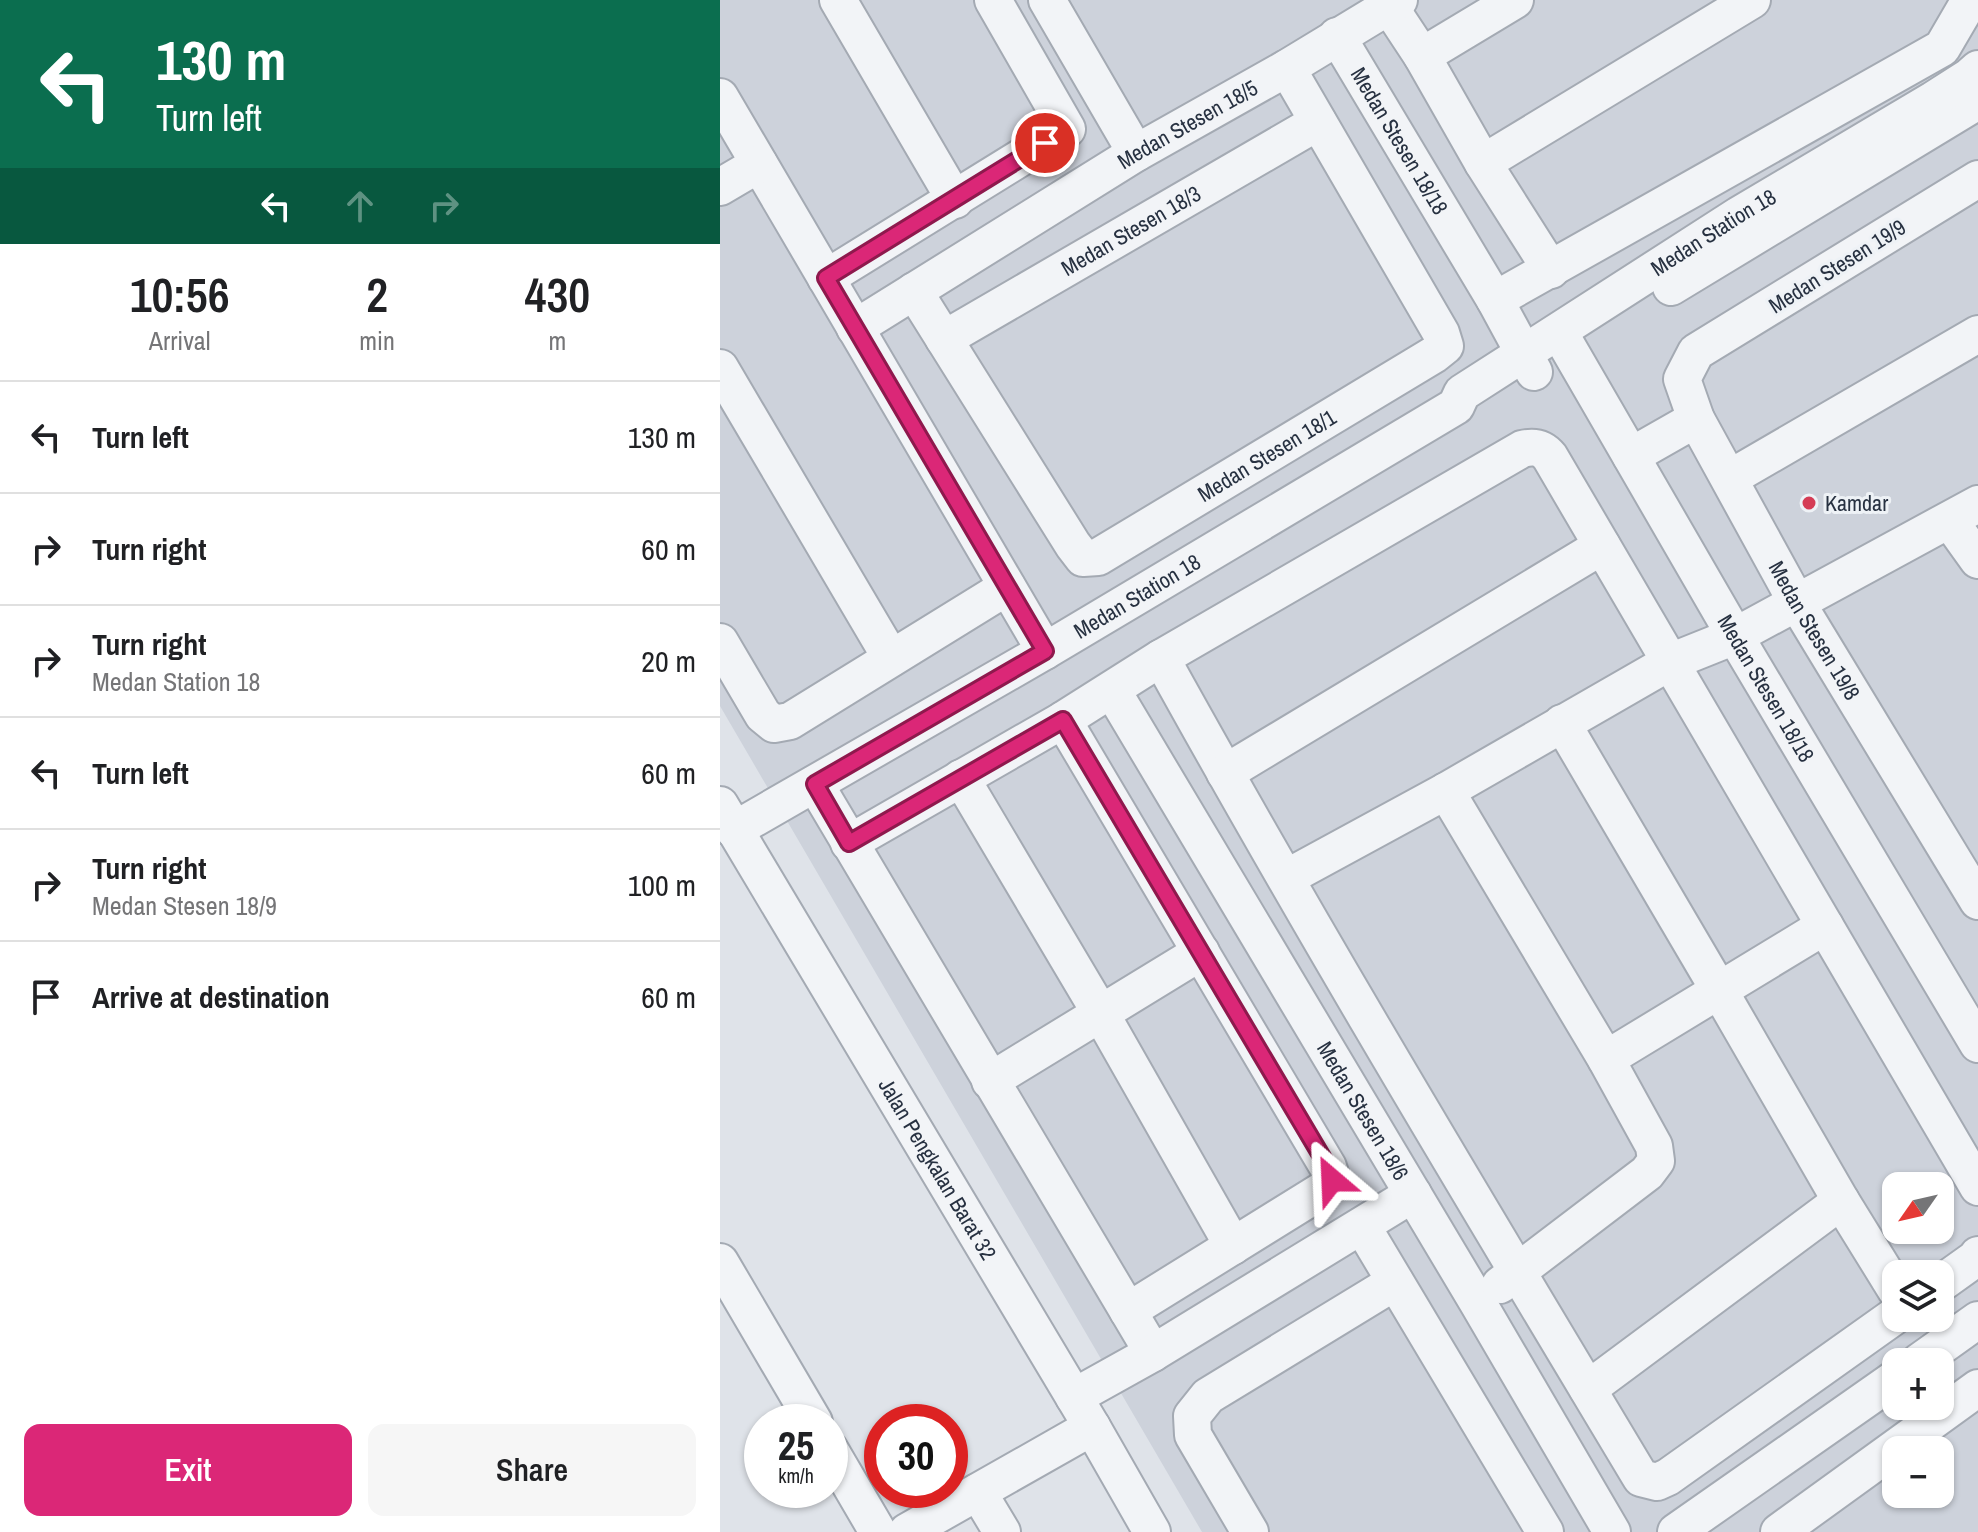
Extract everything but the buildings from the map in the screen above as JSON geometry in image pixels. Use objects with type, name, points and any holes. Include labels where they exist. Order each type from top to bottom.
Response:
[{"type":"street","points":[[838,0],[955,200]]},
{"type":"street","points":[[826,278],[1067,129],[993,0]]},
{"type":"street","points":[[1047,0],[1136,153]]},
{"type":"street","points":[[1422,56],[1515,0]]},
{"type":"street","points":[[1483,163],[1752,0]]},
{"type":"street","points":[[1495,300],[1942,48],[1970,0]]},
{"type":"street","points":[[1394,3],[1483,163],[1551,270]]},
{"type":"street","name":"Medan Stesen 18/5","points":[[855,328],[1136,153],[1287,68],[1394,3]]},
{"type":"street","name":"Medan Stesen 18/18","points":[[1337,36],[1495,300],[1529,363]]},
{"type":"street","name":"Medan Stesen 18/1","points":[[914,291],[1073,545],[1083,558],[1098,557],[1445,346],[1441,333],[1287,68]]},
{"type":"street","name":"Medan Station 18","points":[[727,818],[815,784],[1456,406],[1462,393],[1529,363],[1739,215],[1933,100],[1978,69]]},
{"type":"street","points":[[720,97],[1045,651]]},
{"type":"street","name":"Medan Station 18","points":[[1564,341],[1637,307],[1978,101]]},
{"type":"street","name":"Medan Stesen 18/3","points":[[944,339],[1318,122]]},
{"type":"street","points":[[720,187],[759,164]]},
{"type":"street","name":"Medan Stesen 19/9","points":[[1696,352],[1978,179]]},
{"type":"street","points":[[1730,478],[1978,334]]},
{"type":"street","name":"Medan Stesen 18/18","points":[[1564,341],[1978,1044]]},
{"type":"street","name":"Medan Stesen 19/8","points":[[1696,352],[1682,379],[1696,419],[1797,603],[1967,856],[1978,901]]},
{"type":"street","points":[[720,368],[891,658]]},
{"type":"street","points":[[1631,456],[1696,419]]},
{"type":"street","points":[[849,843],[1522,449],[1537,447],[1550,457],[1978,1187]]},
{"type":"street","points":[[1286,878],[1446,791],[1670,662],[1735,636],[1964,512],[1978,560]]},
{"type":"street","points":[[1225,773],[1602,546]]},
{"type":"street","points":[[720,642],[763,715],[774,724],[790,721],[1007,587]]},
{"type":"street","points":[[1161,658],[1286,878],[1641,1478],[1657,1482],[1668,1477],[1882,1325]]},
{"type":"street","name":"Medan Stesen 18/6","points":[[1112,690],[1612,1532]]},
{"type":"street","points":[[1063,720],[1328,1167],[1332,1180],[1323,1190],[1128,1311]]},
{"type":"street","points":[[1562,723],[1882,1267]]},
{"type":"street","points":[[961,778],[1101,1014],[1233,1246]]},
{"type":"street","points":[[815,784],[1153,1353]]},
{"type":"street","points":[[1446,791],[1606,1059],[1654,1146],[1656,1161],[1647,1173],[1478,1303]]},
{"type":"street","name":"Jalan Pengkalan Barat 32","points":[[727,818],[1152,1532]]},
{"type":"street","points":[[1606,1059],[1825,926]]},
{"type":"street","points":[[990,1081],[1201,952]]},
{"type":"street","points":[[907,1532],[978,1492],[1083,1412],[1153,1353],[1413,1194]]},
{"type":"street","points":[[1588,1389],[1841,1201]]},
{"type":"street","points":[[1362,1226],[1545,1532]]},
{"type":"street","points":[[1954,1274],[1978,1255]]},
{"type":"street","points":[[720,1262],[803,1404]]},
{"type":"street","points":[[1250,1532],[1193,1435],[1192,1416],[1208,1396],[1395,1282]]},
{"type":"street","points":[[1939,1348],[1978,1320]]},
{"type":"street","points":[[1698,1526],[1882,1388]]},
{"type":"street","points":[[1779,1532],[1978,1388]]},
{"type":"street","points":[[848,1481],[878,1532]]},
{"type":"street","points":[[978,1492],[1002,1532]]},
{"type":"shaded area","points":[[720,0],[1978,0],[1978,1532],[1202,1532],[720,706]]},
{"type":"place","name":"Kamdar","points":[[1809,503]]},
{"type":"route","points":[[1045,143],[826,278],[1045,651],[815,784],[849,843],[1063,720],[1328,1167],[1332,1180]]}]
